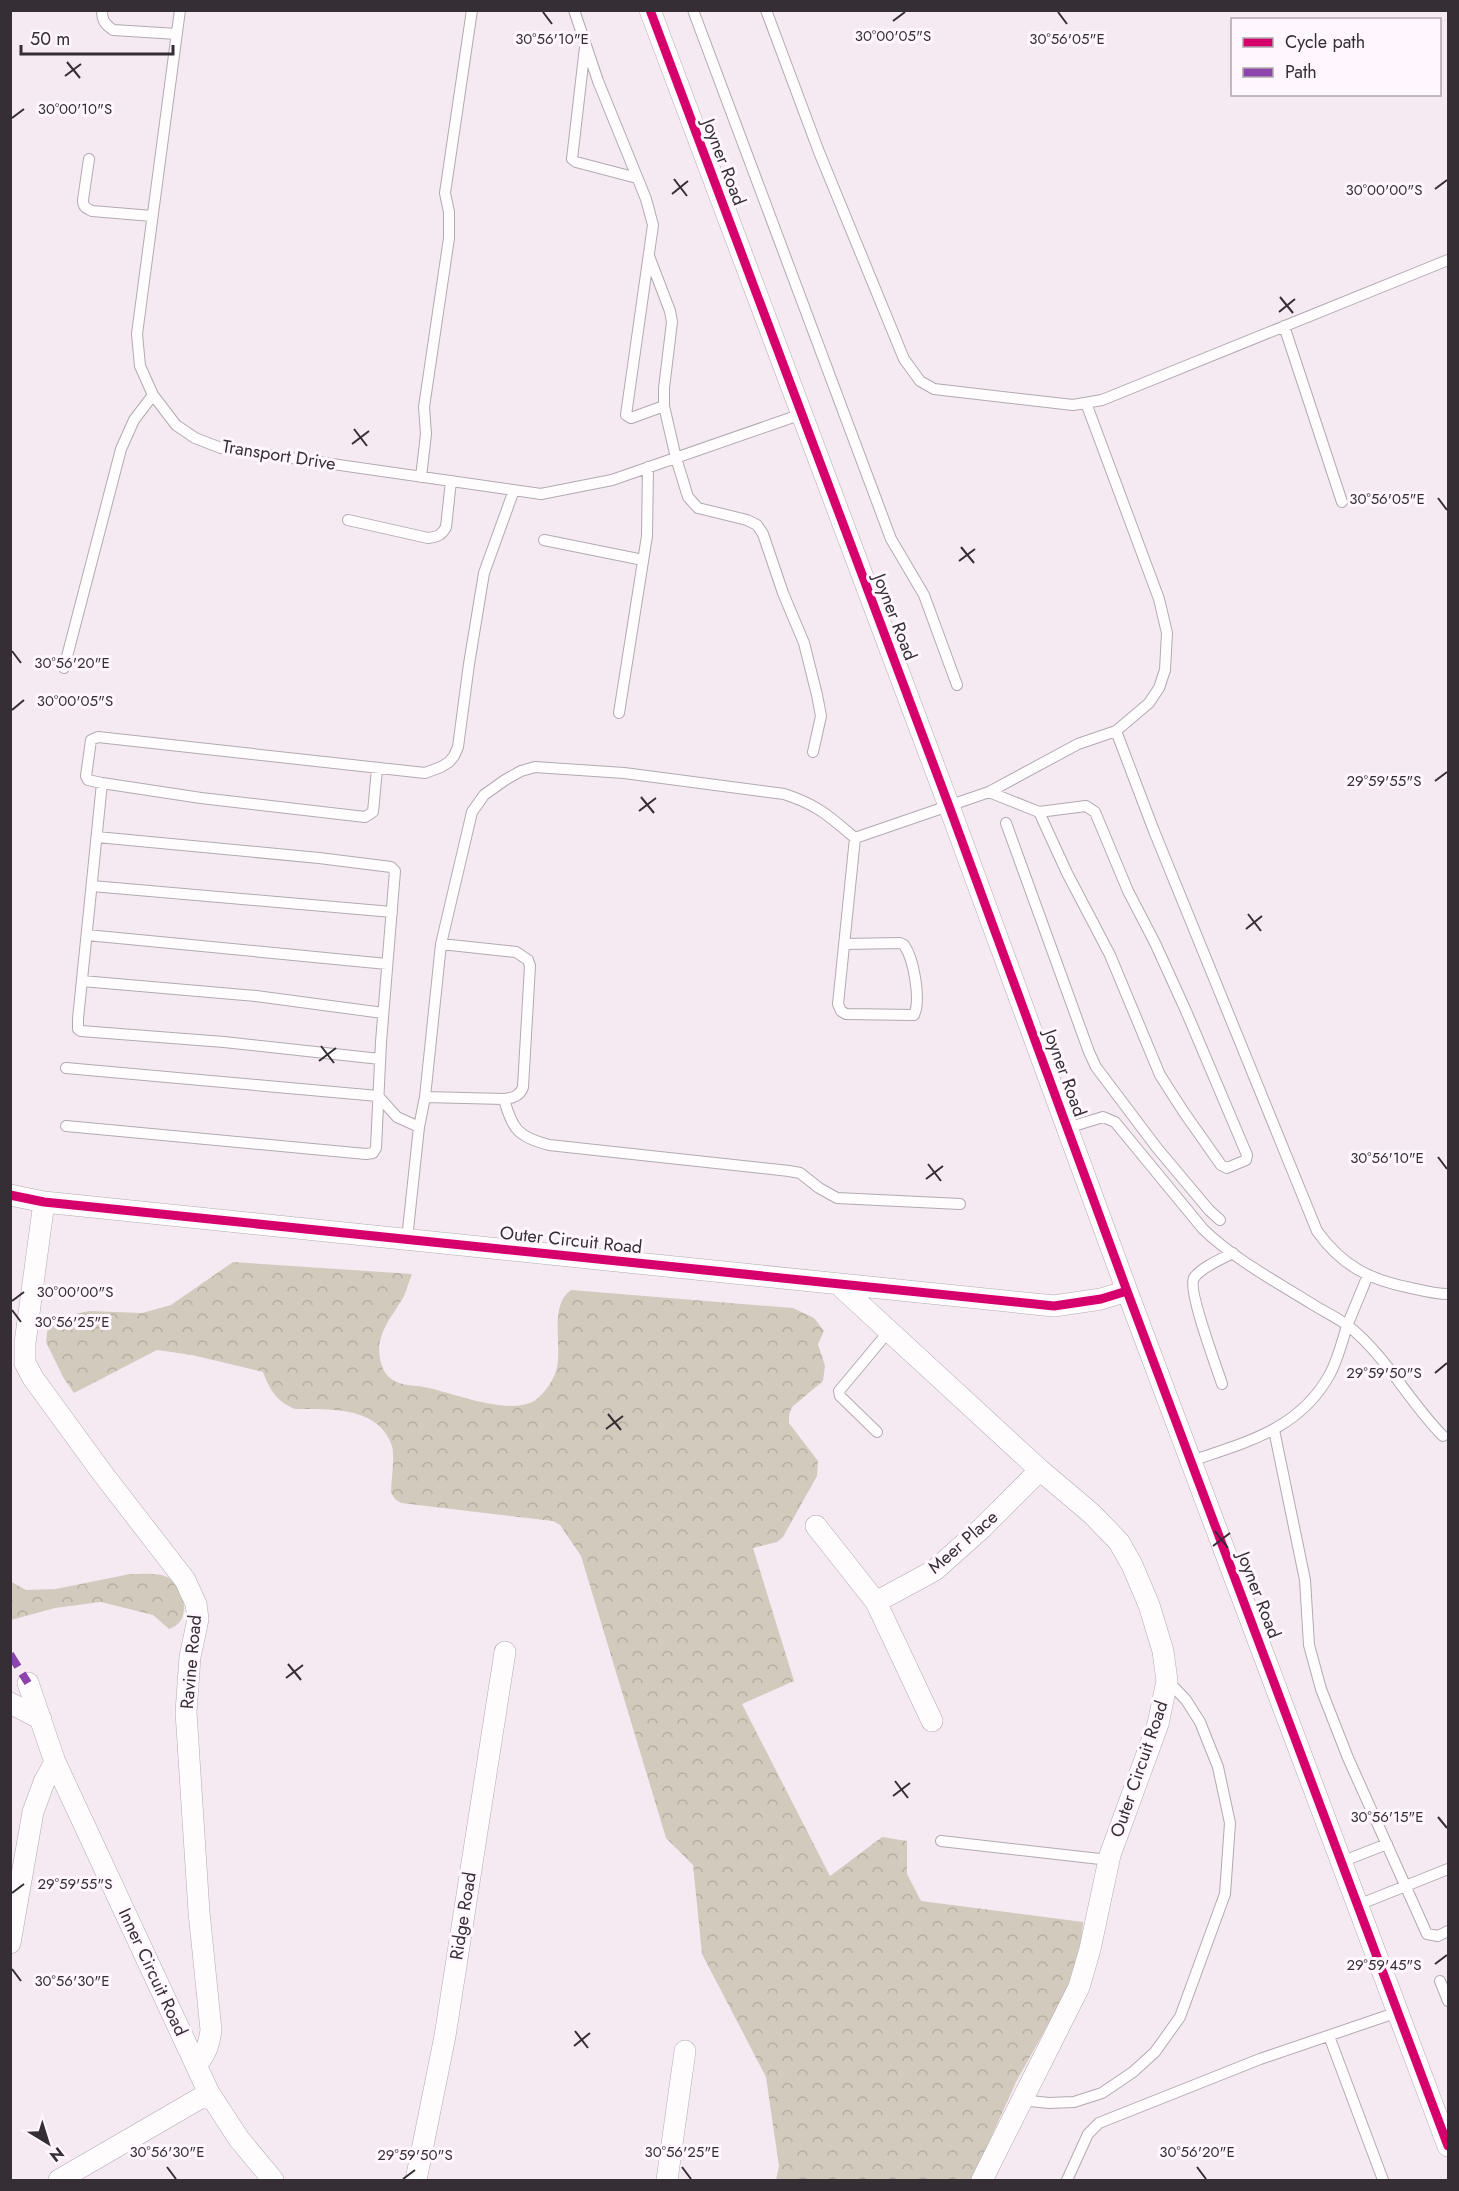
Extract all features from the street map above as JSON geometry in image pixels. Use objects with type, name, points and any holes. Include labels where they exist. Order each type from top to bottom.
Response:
[{"type":"street","name":"Joyner Road","points":[[650,10],[949,806],[1127,1291],[1449,2146]]},
{"type":"street","name":"Outer Circuit Road","points":[[10,1194],[44,1202],[1054,1306],[1101,1299],[1127,1291]]},
{"type":"street","name":"Ravine Road","points":[[44,1202],[25,1343],[25,1363],[33,1378],[103,1474],[185,1580],[196,1604],[198,1619],[190,1657],[186,1712],[199,1912],[211,2030],[209,2046],[196,2065]]},
{"type":"street","name":"Outer Circuit Road","points":[[837,1284],[1040,1470],[1092,1514],[1119,1542],[1132,1565],[1149,1605],[1163,1651],[1167,1681],[1158,1724],[1109,1860],[1090,1949],[1079,1987],[982,2181]]},
{"type":"street","name":"Meer Place","points":[[876,1602],[935,1570],[982,1528],[1040,1470]]},
{"type":"street","points":[[816,1526],[876,1602],[932,1720]]},
{"type":"street","name":"Ridge Road","points":[[416,2181],[445,2036],[505,1652]]},
{"type":"street","name":"Inner Circuit Road","points":[[28,1683],[55,1762],[210,2094],[239,2139],[273,2181]]},
{"type":"street","points":[[10,1703],[41,1719]]},
{"type":"street","points":[[10,1943],[33,1812],[44,1782],[55,1762]]},
{"type":"street","points":[[667,2181],[685,2051]]},
{"type":"street","points":[[59,2181],[210,2094]]},
{"type":"lane","points":[[102,10],[105,25],[113,30],[177,34]]},
{"type":"lane","name":"Transport Drive","points":[[180,10],[137,334],[140,366],[153,395],[176,425],[195,438],[221,448],[541,494],[612,480],[802,414]]},
{"type":"lane","points":[[422,477],[426,434],[424,406],[449,238],[449,212],[445,193],[472,10]]},
{"type":"lane","points":[[574,10],[651,214],[653,225],[626,415],[631,418],[664,406]]},
{"type":"lane","points":[[693,10],[891,539],[924,595],[957,685]]},
{"type":"lane","points":[[766,10],[819,152],[904,359],[920,381],[934,389],[1073,405],[1102,400],[1449,260]]},
{"type":"lane","points":[[585,44],[572,159],[637,178]]},
{"type":"lane","points":[[89,159],[83,200],[86,208],[92,211],[152,216]]},
{"type":"lane","points":[[649,256],[672,322],[664,406],[688,497],[698,508],[747,520],[757,525],[763,534],[783,593],[804,643],[817,695],[821,716],[813,752]]},
{"type":"lane","points":[[1284,326],[1342,502]]},
{"type":"lane","points":[[64,668],[121,448],[134,420],[153,395]]},
{"type":"lane","points":[[855,838],[989,792],[1078,744],[1116,731],[1149,704],[1159,688],[1165,670],[1167,633],[1151,577],[1086,403]]},
{"type":"lane","points":[[619,713],[649,511],[648,467]]},
{"type":"lane","points":[[348,520],[428,538],[436,537],[446,527],[451,481]]},
{"type":"lane","points":[[377,769],[373,812],[366,817],[201,798],[102,783],[88,780],[86,777],[91,740],[94,738],[377,769],[425,772],[441,767],[454,756],[458,747],[484,573],[514,490]]},
{"type":"lane","points":[[544,540],[643,560]]},
{"type":"lane","points":[[1116,731],[1154,831],[1317,1232],[1340,1258],[1351,1267],[1368,1275],[1394,1285],[1449,1294]]},
{"type":"lane","points":[[407,1239],[441,944],[472,812],[484,795],[521,771],[536,766],[624,773],[784,794],[808,802],[821,810],[855,838]]},
{"type":"lane","points":[[102,783],[77,1025],[81,1030],[380,1059]]},
{"type":"lane","points":[[989,792],[1039,812],[1086,806],[1095,812],[1128,891],[1186,1011],[1247,1155],[1245,1161],[1227,1168],[1221,1165],[1160,1075],[1110,955],[1067,873],[1039,812]]},
{"type":"lane","points":[[1006,823],[1096,1067],[1157,1148],[1220,1220]]},
{"type":"lane","points":[[66,1126],[369,1154],[373,1153],[376,1148],[383,1013],[395,871],[391,867],[319,858],[97,837]]},
{"type":"lane","points":[[845,944],[900,943],[904,945],[915,977],[917,997],[914,1015],[846,1014],[841,1011],[838,1004],[855,838]]},
{"type":"lane","points":[[92,886],[392,912]]},
{"type":"lane","points":[[87,934],[387,963]]},
{"type":"lane","points":[[425,1096],[514,1098],[523,1086],[530,966],[528,960],[516,952],[441,944]]},
{"type":"lane","points":[[82,981],[256,996],[383,1013]]},
{"type":"lane","points":[[66,1068],[378,1096],[397,1117],[419,1127]]},
{"type":"lane","points":[[504,1099],[510,1120],[516,1130],[532,1141],[549,1145],[800,1173],[837,1198],[960,1204]]},
{"type":"lane","points":[[1067,1128],[1103,1117],[1115,1122],[1216,1242],[1348,1326],[1375,1353],[1424,1417],[1443,1436]]},
{"type":"lane","points":[[1222,1384],[1192,1290],[1192,1282],[1200,1272],[1233,1252]]},
{"type":"lane","points":[[1191,1461],[1275,1430],[1291,1420],[1320,1391],[1332,1371],[1368,1275]]},
{"type":"lane","points":[[877,1432],[840,1396],[839,1391],[889,1330]]},
{"type":"lane","points":[[1275,1430],[1305,1580],[1308,1646],[1321,1689],[1344,1748],[1427,1934],[1438,1936],[1449,1931]]},
{"type":"lane","points":[[1021,2100],[1049,2103],[1074,2102],[1102,2093],[1133,2072],[1155,2052],[1180,2017],[1225,1893],[1230,1823],[1218,1767],[1200,1722],[1186,1700],[1167,1681]]},
{"type":"lane","points":[[941,1841],[1109,1860]]},
{"type":"lane","points":[[1341,1862],[1387,1844]]},
{"type":"lane","points":[[1358,1905],[1449,1869]]},
{"type":"lane","points":[[1440,1981],[1449,2001]]},
{"type":"lane","points":[[1067,2181],[1088,2134],[1092,2127],[1099,2123],[1260,2059],[1398,2012]]},
{"type":"lane","points":[[1329,2036],[1383,2181]]},
{"type":"green space","points":[[233,1262],[412,1274],[404,1296],[381,1337],[380,1356],[385,1372],[391,1379],[400,1383],[499,1405],[527,1404],[538,1398],[550,1384],[557,1367],[560,1305],[571,1290],[793,1308],[814,1318],[824,1331],[818,1344],[825,1366],[823,1381],[792,1407],[789,1423],[818,1461],[817,1476],[783,1537],[777,1542],[753,1548],[794,1681],[742,1704],[830,1876],[882,1837],[907,1841],[907,1874],[921,1901],[1083,1922],[1081,1944],[1065,1994],[1016,2082],[972,2180],[776,2180],[779,2166],[766,2077],[702,1954],[693,1865],[666,1838],[581,1556],[560,1525],[553,1521],[401,1503],[391,1493],[392,1446],[376,1423],[351,1412],[295,1409],[274,1394],[263,1372],[192,1355],[157,1350],[74,1393],[63,1377],[46,1342],[48,1325],[53,1319],[89,1311],[142,1313],[171,1305]]},
{"type":"green space","points":[[130,1574],[160,1575],[175,1583],[183,1597],[184,1605],[184,1613],[176,1625],[169,1629],[153,1615],[101,1602],[55,1608],[11,1620],[10,1581],[26,1590],[56,1589]]},
{"type":"marked path","points":[[10,1654],[28,1683]]},
{"type":"cycle path","points":[[650,10],[1448,2146]]},
{"type":"cycle path","points":[[10,1195],[44,1202],[1054,1306],[1101,1299],[1127,1291]]}]
